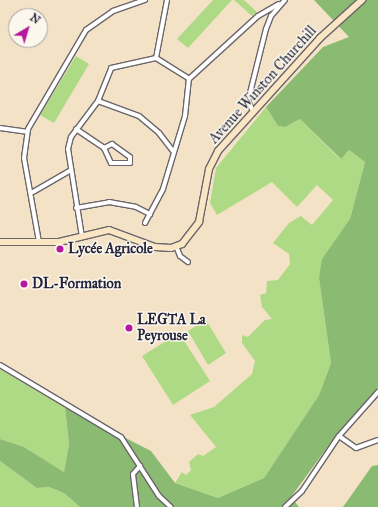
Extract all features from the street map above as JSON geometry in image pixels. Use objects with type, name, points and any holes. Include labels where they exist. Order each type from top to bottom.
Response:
[{"type":"main road","name":"Avenue Winston Churchill","points":[[176,246],[188,239],[199,222],[213,159],[253,111],[332,26],[362,0]]},
{"type":"main road","points":[[0,242],[40,242],[83,237],[115,230],[155,247],[176,246]]},
{"type":"street","points":[[40,242],[33,192],[24,158],[27,132],[86,30],[113,12],[145,0]]},
{"type":"street","points":[[156,58],[167,0]]},
{"type":"street","points":[[145,223],[159,199],[174,152],[188,102],[189,79],[258,16],[285,0]]},
{"type":"street","points":[[253,111],[248,101],[266,29],[279,4]]},
{"type":"street","points":[[83,237],[76,208],[68,148],[76,129],[98,100],[111,68],[156,58],[189,79]]},
{"type":"street","points":[[98,100],[148,122],[174,152]]},
{"type":"street","points":[[0,128],[27,132]]},
{"type":"street","points":[[76,129],[104,148],[110,163],[130,163],[130,157],[112,144],[104,148]]},
{"type":"street","points":[[33,192],[71,170]]},
{"type":"street","points":[[76,208],[109,202],[150,214]]},
{"type":"street","points":[[176,246],[181,258],[188,262]]},
{"type":"street","points":[[0,365],[112,430],[121,437],[159,496],[171,507]]},
{"type":"street","points":[[285,507],[302,491],[339,436],[378,392]]},
{"type":"street","points":[[339,436],[356,448],[378,440]]},
{"type":"street","points":[[137,507],[134,474],[140,466]]},
{"type":"green space","points":[[213,0],[232,0],[188,48],[177,39]]},
{"type":"green space","points":[[234,0],[244,0],[257,12],[252,16]]},
{"type":"green space","points":[[314,0],[378,0],[378,388],[337,434],[291,497],[299,507],[80,507],[64,493],[49,487],[37,488],[0,461],[0,439],[24,447],[64,472],[69,444],[65,407],[151,451],[175,483],[218,498],[264,478],[319,395],[331,363],[319,278],[322,259],[350,219],[365,162],[349,150],[341,159],[300,119],[285,127],[278,126],[266,107],[323,47],[349,37]]},
{"type":"green space","points":[[76,56],[89,64],[54,123],[40,115]]},
{"type":"green space","points":[[266,107],[278,126],[285,127],[300,119],[340,159],[349,150],[365,162],[350,219],[341,237],[327,252],[319,278],[331,363],[319,395],[264,478],[218,498],[175,483],[182,472],[186,475],[191,470],[189,462],[198,454],[203,456],[216,447],[190,415],[214,407],[252,374],[255,361],[242,343],[242,335],[248,337],[265,320],[272,319],[262,307],[260,295],[266,293],[267,281],[278,280],[290,264],[289,254],[273,243],[289,223],[301,216],[312,225],[333,200],[317,185],[297,207],[272,182],[217,215],[210,203],[216,168]]},
{"type":"green space","points":[[206,320],[226,353],[208,365],[188,331]]},
{"type":"green space","points":[[179,333],[210,381],[173,405],[142,356]]},
{"type":"green space","points":[[0,369],[65,407],[69,444],[64,472],[24,447],[0,439]]},
{"type":"green space","points":[[0,461],[37,488],[49,487],[64,493],[80,507],[0,507]]},
{"type":"green space","points":[[378,465],[378,507],[343,507],[372,466]]},
{"type":"place","name":"Lycée Agricole","points":[[60,249]]},
{"type":"place","name":"DL-Formation","points":[[24,284]]},
{"type":"place","name":"LEGTA La Peyrouse","points":[[129,328]]}]
